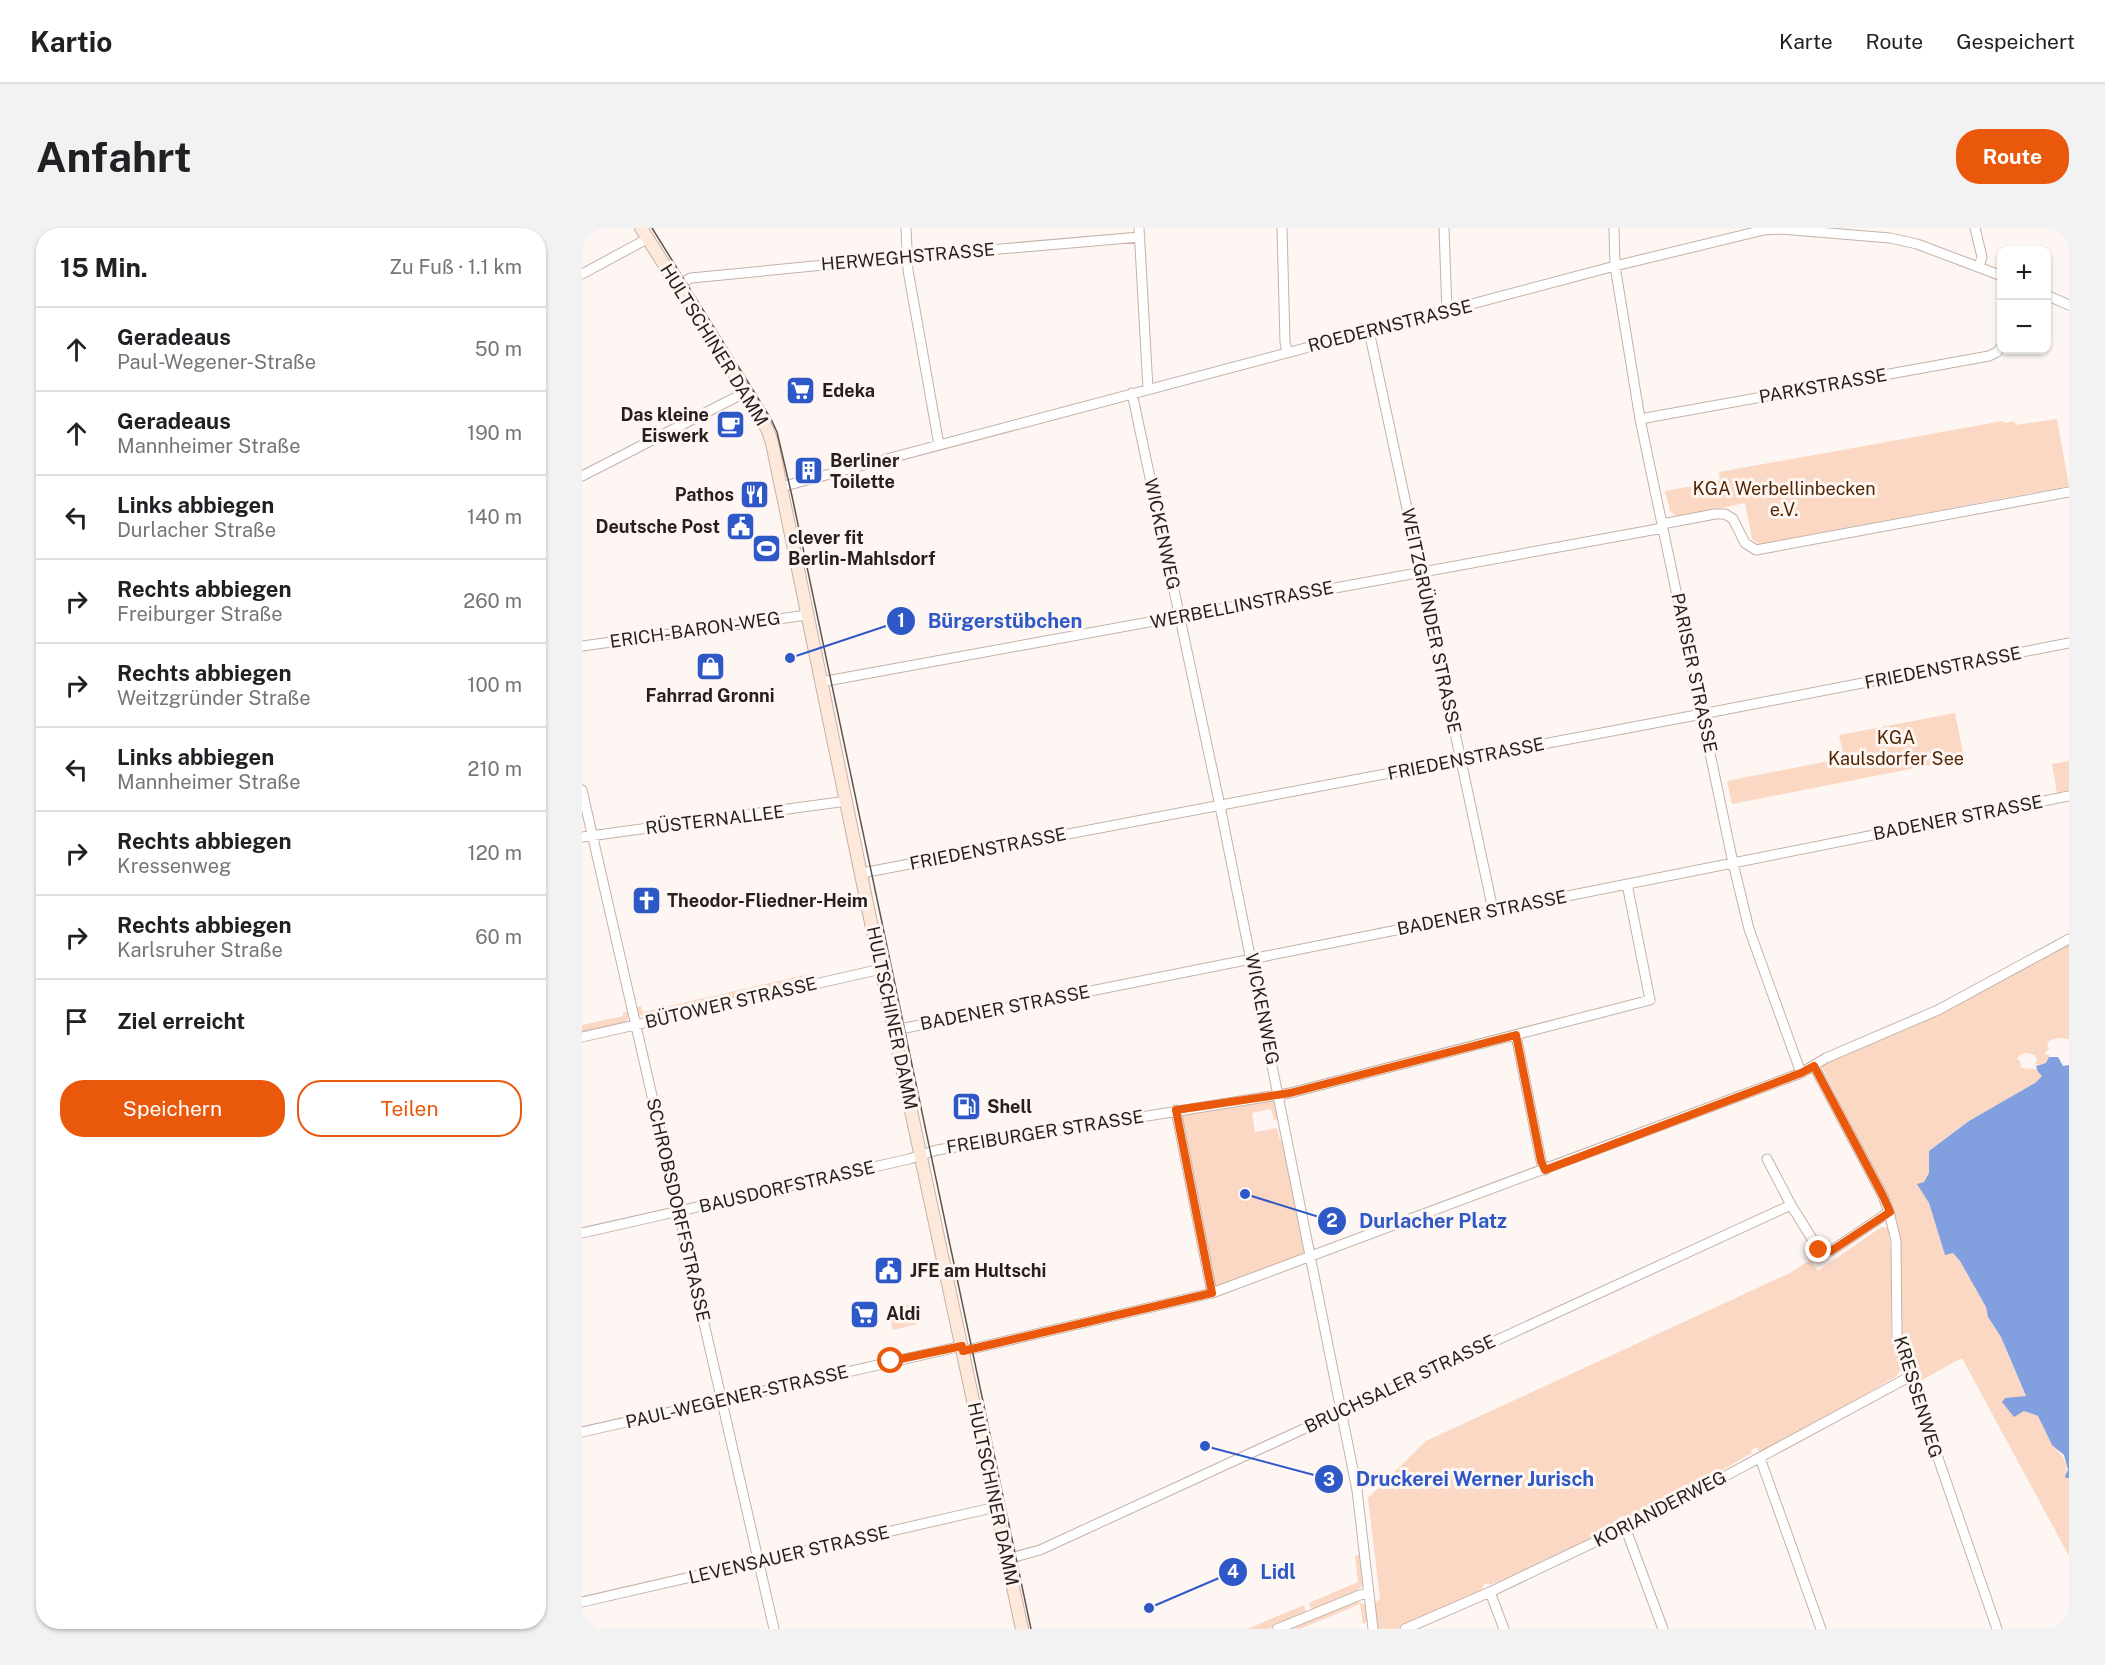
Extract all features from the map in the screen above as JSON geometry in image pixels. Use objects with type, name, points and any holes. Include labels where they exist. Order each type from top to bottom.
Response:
[{"type":"main road","name":"HULTSCHINER DAMM","points":[[644,234],[746,392],[768,431],[1022,1629]]},
{"type":"street","points":[[906,228],[907,257],[939,445]]},
{"type":"street","points":[[1282,228],[1287,352]]},
{"type":"street","points":[[1444,228],[1447,312]]},
{"type":"street","name":"PARISER STRASSE","points":[[1614,228],[1615,266],[1640,418],[1733,863],[1749,929],[1801,1073]]},
{"type":"street","name":"ROEDERNSTRASSE","points":[[781,487],[1615,266],[1764,230],[1781,228],[1890,238],[1917,244],[1997,274]]},
{"type":"street","points":[[1975,228],[1982,257],[1979,267]]},
{"type":"street","points":[[1139,232],[1148,389]]},
{"type":"street","name":"HERWEGHSTRASSE","points":[[677,285],[691,278],[1139,232]]},
{"type":"street","points":[[582,274],[644,234]]},
{"type":"street","points":[[2051,297],[2069,305]]},
{"type":"street","name":"WEITZGRÜNDER STRASSE","points":[[1369,332],[1462,760],[1492,910]]},
{"type":"street","name":"PARKSTRASSE","points":[[1640,418],[1989,356],[1997,352]]},
{"type":"street","points":[[582,476],[746,392]]},
{"type":"street","name":"WICKENWEG","points":[[1132,393],[1220,806],[1361,1510],[1372,1629]]},
{"type":"street","name":"WERBELLINSTRASSE","points":[[821,682],[1725,514],[1733,519],[1744,543],[1756,550],[2069,492]]},
{"type":"street","name":"ERICH-BARON-WEG","points":[[582,646],[807,615]]},
{"type":"street","name":"FRIEDENSTRASSE","points":[[862,873],[2069,643]]},
{"type":"street","name":"SCHROBSDORFFSTRASSE","points":[[582,790],[774,1629]]},
{"type":"street","name":"BADENER STRASSE","points":[[895,1030],[2069,796]]},
{"type":"street","name":"RÜSTERNALLEE","points":[[582,837],[847,801]]},
{"type":"street","name":"FREIBURGER STRASSE","points":[[921,1155],[940,1149],[1290,1093],[1650,1000],[1627,884]]},
{"type":"street","name":"PAUL-WEGENER-STRASSE","points":[[582,1432],[1212,1293],[1311,1258],[1801,1073],[1826,1058],[1938,1010],[2069,939]]},
{"type":"street","name":"BÜTOWER STRASSE","points":[[582,1037],[881,969]]},
{"type":"street","points":[[1516,1035],[1541,1161],[1545,1170]]},
{"type":"street","name":"KRESSENWEG","points":[[1814,1066],[1890,1212],[1896,1241],[1897,1339],[1997,1629]]},
{"type":"street","points":[[1176,1110],[1212,1293]]},
{"type":"street","name":"BAUSDORFSTRASSE","points":[[582,1233],[921,1155]]},
{"type":"street","points":[[1767,1159],[1791,1205],[1819,1250],[1831,1251],[1890,1212]]},
{"type":"street","name":"BRUCHSALER STRASSE","points":[[1007,1559],[1040,1550],[1791,1205]]},
{"type":"street","name":"KORIANDERWEG","points":[[1405,1629],[1490,1592],[1626,1527],[1909,1377]]},
{"type":"street","points":[[1760,1458],[1821,1629]]},
{"type":"street","name":"LEVENSAUER STRASSE","points":[[582,1602],[996,1507]]},
{"type":"street","points":[[1626,1527],[1663,1629]]},
{"type":"street","points":[[1490,1592],[1504,1629]]},
{"type":"street","points":[[1277,1629],[1369,1593]]},
{"type":"green space","name":"KGA Werbellinbecken e.V.","points":[[2057,419],[2069,486],[1759,544],[1752,539],[1745,503],[1678,517],[1670,511],[1665,491],[1720,481],[1719,472],[2003,421],[2004,423],[2014,421],[2016,425]]},
{"type":"green space","name":"KGA Kaulsdorfer See","points":[[1955,713],[1963,753],[1956,760],[1732,804],[1727,781],[1844,758],[1839,735]]},
{"type":"green space","points":[[2069,761],[2069,790],[2057,793],[2052,764]]},
{"type":"green space","points":[[2069,943],[2069,1039],[2057,1038],[2049,1041],[2047,1046],[2049,1049],[2045,1053],[2050,1055],[2047,1063],[2034,1065],[2037,1060],[2035,1055],[2026,1053],[2020,1055],[2017,1059],[2020,1061],[2021,1068],[2037,1069],[2042,1076],[2035,1083],[1969,1121],[1929,1151],[1929,1173],[1924,1183],[1918,1184],[1929,1203],[1945,1254],[1953,1253],[1960,1261],[1986,1307],[1988,1317],[2001,1337],[2026,1397],[2024,1411],[2038,1416],[2050,1440],[2064,1458],[2066,1478],[2069,1478],[2069,1556],[1962,1358],[1920,1381],[1901,1336],[1900,1236],[1892,1206],[1821,1065],[1943,1013]]},
{"type":"green space","points":[[804,975],[805,982],[648,1017],[639,1015],[635,1008],[641,1006],[643,1012]]},
{"type":"green space","points":[[629,1011],[628,1019],[622,1023],[582,1032],[582,1025],[623,1016],[623,1013]]},
{"type":"green space","points":[[1270,1098],[1277,1101],[1281,1119],[1274,1120],[1271,1109],[1252,1113],[1255,1132],[1277,1128],[1280,1140],[1284,1139],[1305,1252],[1301,1256],[1216,1286],[1212,1283],[1180,1120],[1186,1112]]},
{"type":"green space","points":[[1881,1227],[1888,1228],[1891,1254],[1891,1335],[1901,1370],[1895,1377],[1761,1455],[1757,1447],[1751,1450],[1752,1453],[1697,1484],[1689,1493],[1666,1505],[1661,1504],[1636,1515],[1618,1518],[1617,1526],[1521,1573],[1489,1585],[1489,1583],[1483,1585],[1483,1588],[1474,1596],[1396,1629],[1378,1629],[1375,1603],[1380,1599],[1368,1498],[1426,1441],[1790,1273],[1810,1260],[1818,1271]]},
{"type":"green space","points":[[913,1304],[918,1324],[893,1330],[888,1309]]},
{"type":"green space","points":[[1361,1554],[1364,1583],[1360,1588],[1348,1596],[1312,1610],[1309,1603],[1358,1582],[1355,1556]]},
{"type":"green space","points":[[1357,1601],[1366,1606],[1367,1621],[1363,1624],[1360,1604],[1300,1629],[1291,1628]]},
{"type":"green space","points":[[1304,1605],[1306,1613],[1267,1629],[1247,1629]]},
{"type":"water","points":[[2049,1057],[2058,1057],[2063,1066],[2069,1065],[2069,1478],[2065,1476],[2068,1470],[2064,1455],[2052,1445],[2038,1416],[2024,1411],[2014,1417],[2002,1402],[2005,1398],[2026,1396],[2001,1337],[1988,1317],[1986,1307],[1960,1261],[1953,1253],[1945,1255],[1929,1203],[1917,1184],[1924,1182],[1929,1173],[1929,1151],[1969,1121],[2035,1083],[2042,1076],[2036,1066],[2046,1063]]},
{"type":"tram line","points":[[652,228],[777,432],[1031,1629]]},
{"type":"place","name":"Edeka","points":[[801,391]]},
{"type":"place","name":"Das kleine Eiswerk","points":[[730,425]]},
{"type":"place","name":"Berliner Toilette","points":[[809,471]]},
{"type":"place","name":"Pathos","points":[[755,495]]},
{"type":"place","name":"Deutsche Post","points":[[741,527]]},
{"type":"place","name":"clever fit Berlin-Mahlsdorf","points":[[767,548]]},
{"type":"place","name":"Bürgerstübchen","points":[[790,658]]},
{"type":"place","name":"Fahrrad Gronni","points":[[710,667]]},
{"type":"place","name":"Theodor-Fliedner-Heim","points":[[646,901]]},
{"type":"place","name":"Shell","points":[[966,1107]]},
{"type":"place","name":"Durlacher Platz","points":[[1245,1194]]},
{"type":"place","name":"JFE am Hultschi","points":[[889,1271]]},
{"type":"place","name":"Aldi","points":[[865,1314]]},
{"type":"place","name":"Druckerei Werner Jurisch","points":[[1205,1446]]},
{"type":"place","name":"Lidl","points":[[1149,1608]]},
{"type":"route","points":[[891,1361],[962,1346],[963,1351],[1212,1293],[1176,1110],[1290,1093],[1516,1035],[1541,1161],[1545,1170],[1801,1073],[1814,1066],[1890,1212],[1831,1251],[1819,1250]]}]
